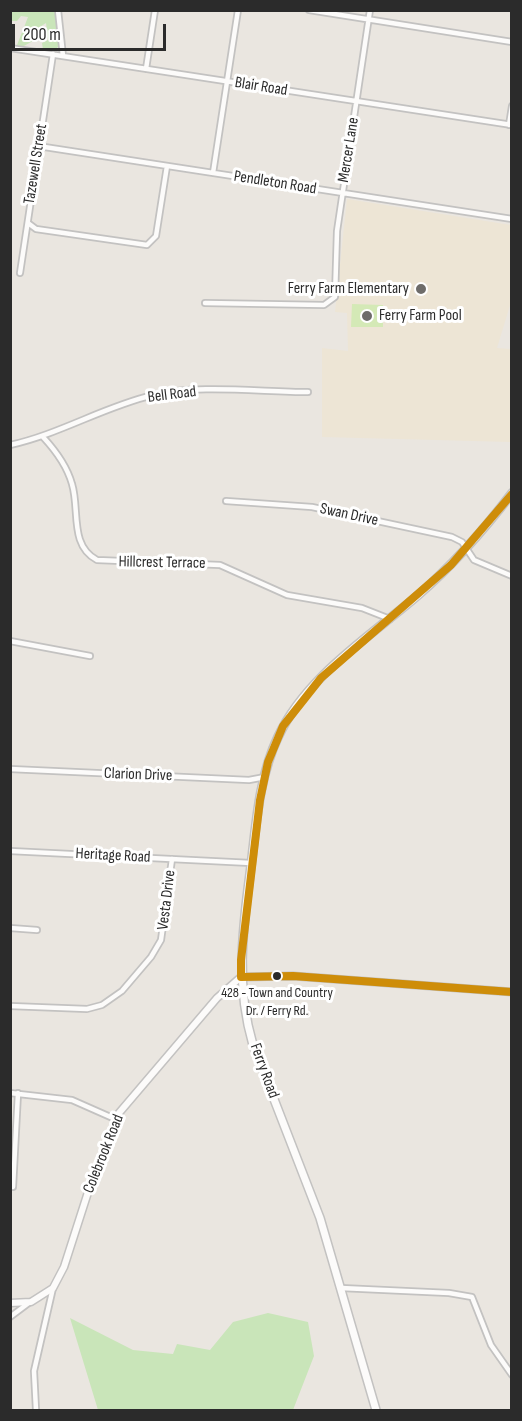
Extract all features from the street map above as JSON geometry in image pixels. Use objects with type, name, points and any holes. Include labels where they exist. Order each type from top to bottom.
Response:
[{"type":"main road","name":"Ferry Road","points":[[376,1410],[317,1208],[253,1045],[245,1012],[241,977],[242,942],[252,864],[265,777],[277,738],[304,695],[436,579],[466,549],[512,493]]},
{"type":"street","points":[[58,10],[63,56]]},
{"type":"street","points":[[146,69],[155,10]]},
{"type":"street","points":[[213,173],[238,10]]},
{"type":"street","points":[[309,10],[512,42]]},
{"type":"street","name":"Mercer Lane","points":[[205,303],[324,305],[333,300],[336,291],[335,254],[342,193],[370,10]]},
{"type":"street","name":"Blair Road","points":[[10,48],[510,125]]},
{"type":"street","name":"Tazewell Street","points":[[20,273],[53,54]]},
{"type":"street","points":[[510,125],[512,106]]},
{"type":"street","name":"Pendleton Road","points":[[38,146],[512,219]]},
{"type":"street","points":[[28,223],[36,229],[147,245],[156,237],[167,166]]},
{"type":"street","name":"Bell Road","points":[[43,437],[122,405],[163,393],[308,392]]},
{"type":"street","points":[[10,445],[43,437]]},
{"type":"street","name":"Hillcrest Terrace","points":[[43,437],[57,453],[70,477],[79,540],[92,557],[108,562],[220,565],[236,570],[287,595],[362,608],[390,619]]},
{"type":"street","name":"Swan Drive","points":[[226,501],[312,507],[452,537],[462,542],[474,560],[512,576]]},
{"type":"street","points":[[10,641],[90,656]]},
{"type":"street","name":"Clarion Drive","points":[[10,769],[249,780],[265,777]]},
{"type":"street","name":"Heritage Road","points":[[10,850],[252,864]]},
{"type":"street","name":"Vesta Drive","points":[[10,1006],[87,1009],[102,1005],[122,991],[151,957],[161,940],[172,859]]},
{"type":"street","points":[[10,928],[37,930]]},
{"type":"street","points":[[241,977],[293,976],[512,992]]},
{"type":"street","name":"Colebrook Road","points":[[53,1288],[64,1267],[90,1186],[115,1119],[217,998],[241,977]]},
{"type":"street","points":[[10,1093],[72,1100],[115,1119]]},
{"type":"street","points":[[13,1187],[18,1093]]},
{"type":"street","points":[[10,1317],[53,1288]]},
{"type":"street","points":[[36,1410],[34,1371],[53,1288]]},
{"type":"street","points":[[341,1288],[449,1293],[472,1297],[490,1345],[512,1375]]},
{"type":"street","points":[[10,1303],[31,1302]]},
{"type":"shaded area","points":[[347,199],[511,225],[511,302],[497,348],[511,349],[511,442],[322,437],[322,348],[348,351],[347,313],[335,312]]},
{"type":"green space","points":[[10,11],[57,11],[60,36],[58,47],[51,53],[43,50],[42,43],[48,40],[46,23],[35,30],[33,41],[22,47],[17,45],[28,17],[21,16],[17,21],[11,21]]},
{"type":"green space","name":"Ferry Farm Pool","points":[[352,304],[383,305],[383,327],[351,327]]},
{"type":"green space","points":[[268,1313],[308,1322],[314,1356],[293,1410],[98,1410],[70,1318],[133,1350],[173,1354],[177,1344],[210,1350],[233,1322]]},
{"type":"transit line","points":[[512,494],[451,565],[321,678],[283,726],[268,762],[260,800],[241,960],[241,977],[293,976],[512,992]]},
{"type":"place","name":"Ferry Farm Elementary","points":[[421,289]]},
{"type":"place","name":"Ferry Farm Pool","points":[[367,316]]},
{"type":"place","name":"428 - Town and Country Dr. / Ferry Rd.","points":[[277,976]]}]
